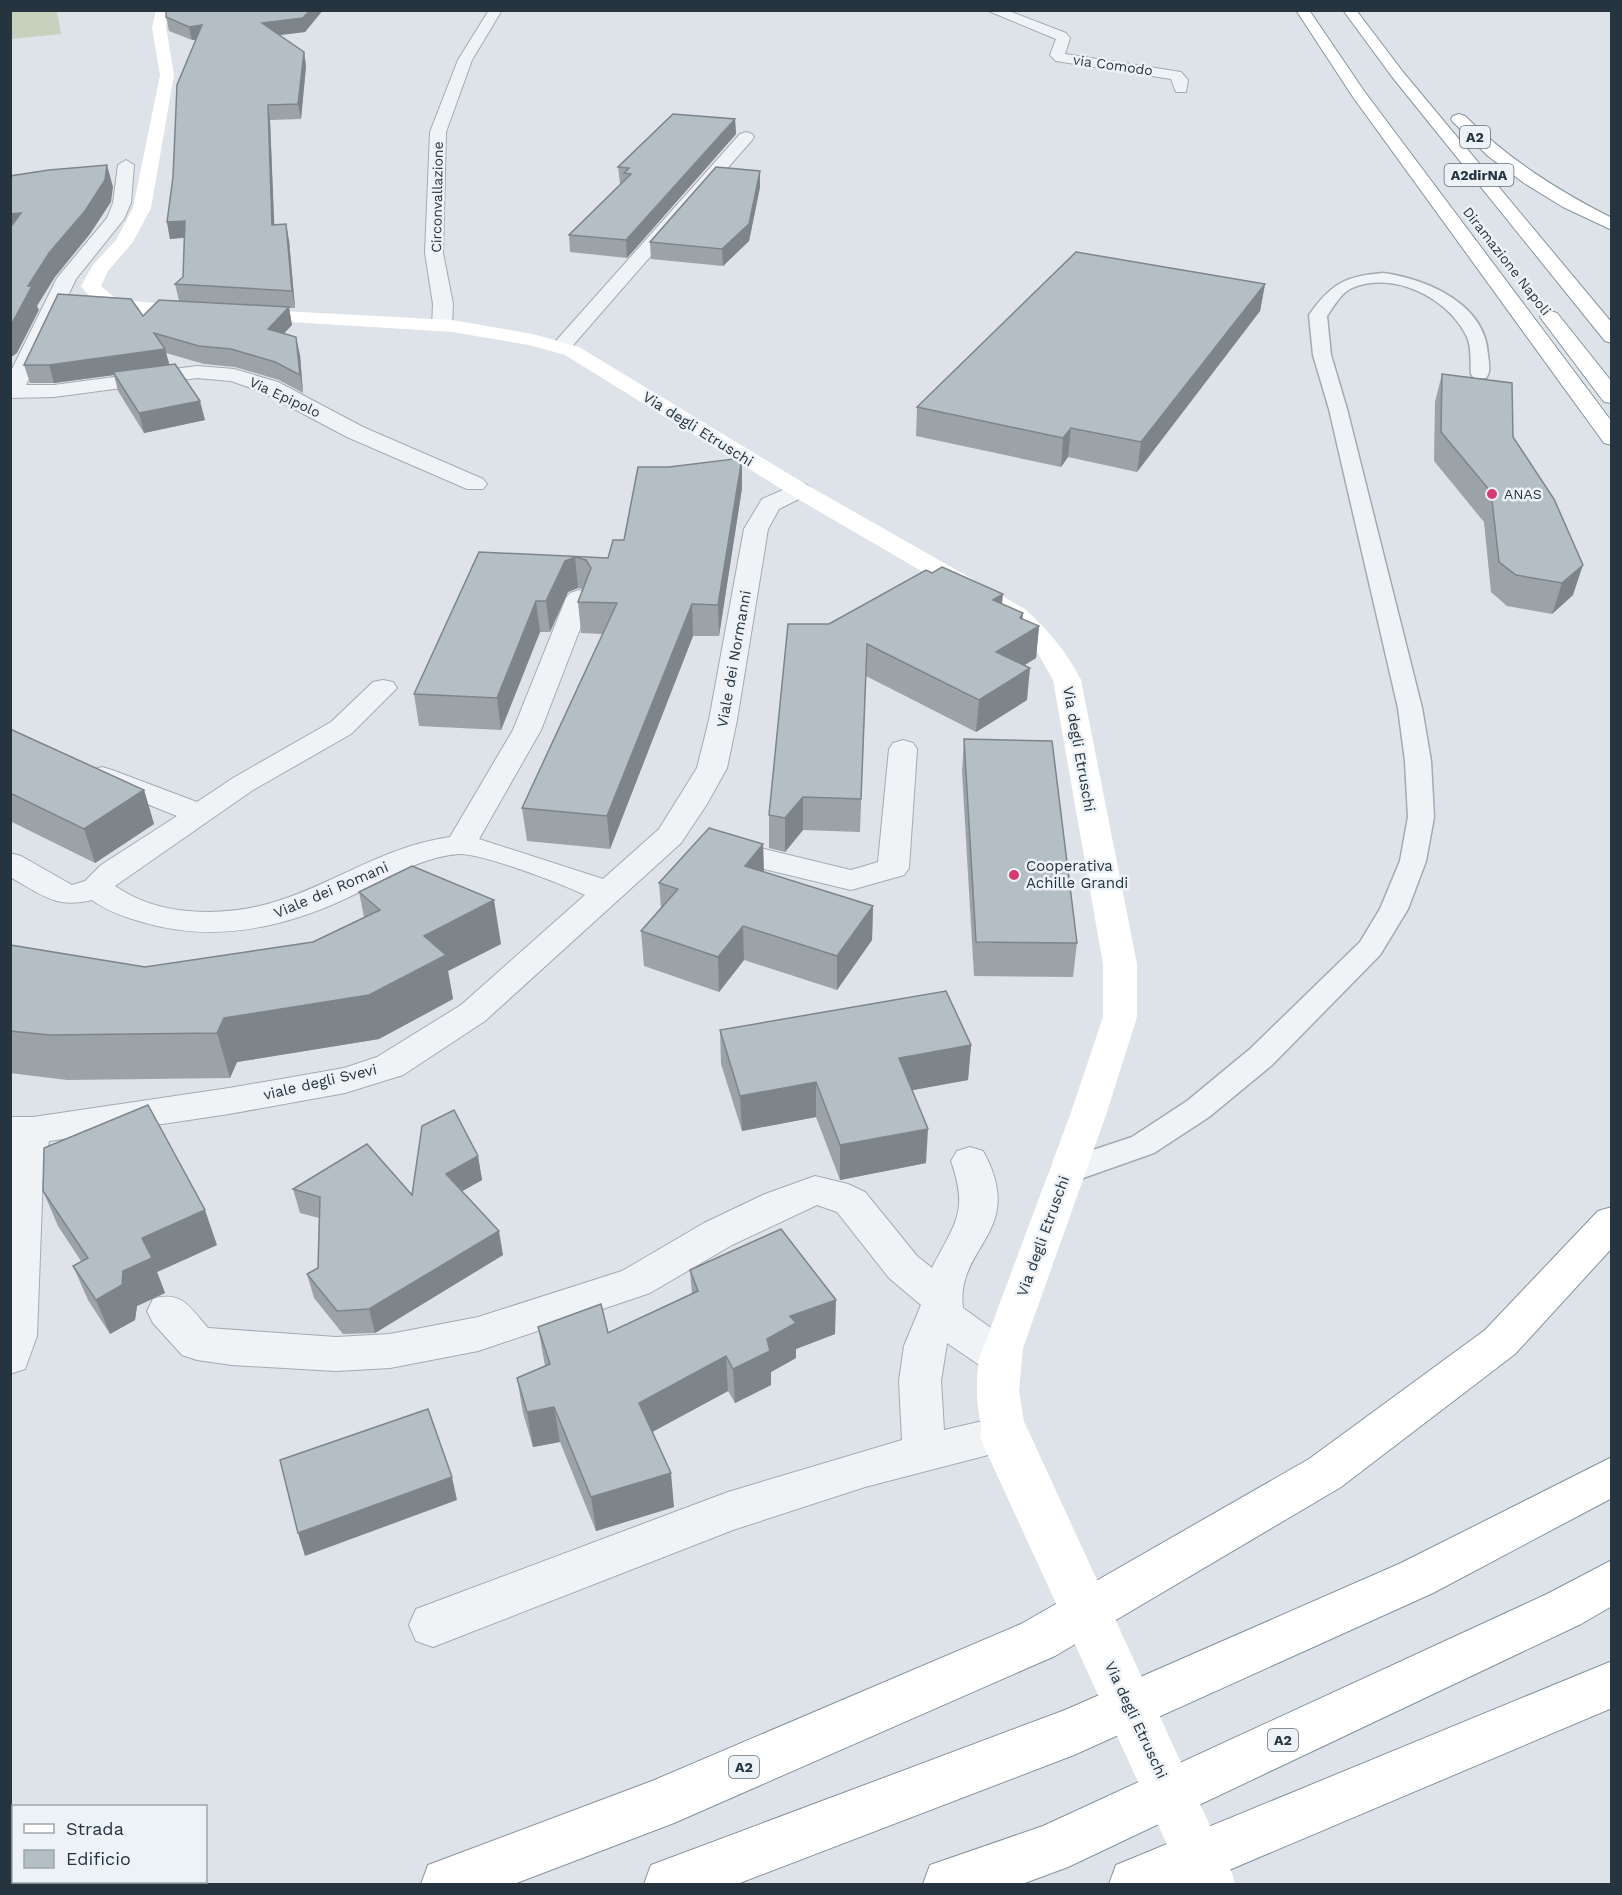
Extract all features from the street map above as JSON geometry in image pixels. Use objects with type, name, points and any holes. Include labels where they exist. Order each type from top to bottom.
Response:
[{"type":"main road","points":[[92,292],[90,286],[94,279],[124,242],[142,208],[167,75],[159,27],[163,10]]},
{"type":"main road","points":[[1302,10],[1358,94],[1611,438]]},
{"type":"main road","name":"A2dirNA","points":[[1316,10],[1425,157]]},
{"type":"main road","name":"A2dirNA","points":[[1349,10],[1398,75],[1611,337]]},
{"type":"main road","name":"A2","points":[[1449,108],[1479,141],[1506,165],[1611,225]]},
{"type":"main road","name":"Via degli Etruschi","points":[[92,292],[106,302],[131,307],[505,332],[566,349],[799,490],[1016,615],[1052,651],[1067,680],[1120,964],[1120,1017],[1109,1054],[1000,1357],[996,1375],[997,1402],[1004,1434],[1211,1884]]},
{"type":"main road","name":"Diramazione Napoli","points":[[1540,304],[1611,397]]},
{"type":"main road","name":"A2","points":[[447,1884],[656,1805],[1038,1640],[1325,1473],[1500,1342],[1611,1222]]},
{"type":"main road","points":[[670,1884],[1074,1731],[1417,1578],[1611,1476]]},
{"type":"main road","name":"A2","points":[[949,1884],[1050,1849],[1564,1609],[1611,1581]]},
{"type":"main road","points":[[1135,1884],[1611,1684]]},
{"type":"street","name":"Circonvallazione","points":[[442,326],[443,304],[434,253],[435,162],[438,132],[465,60],[496,10]]},
{"type":"street","name":"via Comodo","points":[[992,10],[1061,36],[1063,38],[1057,55],[1060,58],[1176,75],[1180,80],[1181,89]]},
{"type":"street","points":[[566,349],[746,137]]},
{"type":"street","points":[[10,391],[67,278],[114,219],[122,203],[118,174]]},
{"type":"street","points":[[566,349],[722,184]]},
{"type":"street","points":[[59,295],[92,292]]},
{"type":"street","name":"Via Epipolo","points":[[10,391],[54,391],[197,372],[234,375],[270,387],[355,432],[475,484]]},
{"type":"street","name":"Viale dei Normanni","points":[[606,892],[670,836],[692,804],[712,768],[723,720],[756,529],[770,504],[799,490]]},
{"type":"street","points":[[579,598],[527,730],[475,814],[461,845],[559,872],[606,892]]},
{"type":"street","points":[[10,863],[61,892],[72,895],[99,888],[100,883],[112,872],[243,784],[341,728],[383,688]]},
{"type":"street","points":[[670,836],[851,880],[893,868],[903,749]]},
{"type":"street","points":[[74,765],[200,814]]},
{"type":"street","name":"Viale dei Romani","points":[[99,888],[106,894],[146,913],[175,921],[196,924],[242,922],[287,912],[335,892],[391,864],[461,845]]},
{"type":"street","name":"viale degli Svevi","points":[[22,1130],[229,1101],[345,1080],[390,1066],[433,1041],[473,1013],[606,892]]},
{"type":"street","points":[[10,1357],[16,1336],[24,1175],[22,1130]]},
{"type":"street","points":[[924,1454],[920,1381],[925,1346],[943,1300],[951,1267],[980,1208],[980,1192],[970,1161]]},
{"type":"street","points":[[167,1311],[197,1343],[280,1352],[336,1354],[390,1351],[478,1334],[636,1282],[718,1234],[779,1204],[815,1190],[836,1194],[851,1202],[903,1267],[943,1300]]},
{"type":"street","points":[[943,1300],[943,1312],[949,1322],[1000,1357]]},
{"type":"street","points":[[434,1625],[729,1512],[865,1468],[1004,1434]]},
{"type":"lane","points":[[1066,1172],[1143,1144],[1198,1109],[1261,1057],[1370,948],[1394,909],[1413,861],[1421,817],[1418,761],[1410,708],[1338,409],[1322,355],[1318,315],[1343,286],[1356,281],[1387,279],[1427,289],[1450,302],[1467,319],[1478,340],[1480,374]]},
{"type":"green space","points":[[11,10],[57,11],[61,34],[11,39]]},
{"type":"building","points":[[166,10],[310,10],[303,18],[262,23],[304,52],[298,104],[268,105],[272,225],[286,224],[292,291],[175,284],[183,277],[185,221],[167,222],[173,177],[177,85],[202,25],[189,27],[166,17]]},
{"type":"building","points":[[673,114],[735,119],[626,240],[569,235],[631,174],[624,173],[629,168],[618,167]]},
{"type":"building","points":[[107,165],[105,180],[85,211],[49,253],[28,286],[32,286],[10,327],[10,228],[21,213],[10,214],[10,176]]},
{"type":"building","points":[[716,167],[760,171],[749,224],[722,249],[650,242]]},
{"type":"building","points":[[1076,252],[1265,284],[1141,442],[1071,428],[1063,438],[917,407]]},
{"type":"building","points":[[58,294],[131,299],[143,316],[159,300],[289,307],[268,329],[296,337],[300,375],[275,362],[231,349],[199,346],[154,333],[165,349],[49,365],[24,365]]},
{"type":"building","points":[[175,364],[200,401],[139,413],[113,372]]},
{"type":"building","name":"ANAS","points":[[1442,374],[1512,383],[1513,437],[1554,499],[1583,565],[1562,583],[1516,575],[1499,562],[1491,492],[1441,432]]},
{"type":"building","points":[[742,458],[718,605],[692,604],[607,816],[522,808],[617,603],[578,602],[591,568],[586,560],[575,557],[565,561],[546,601],[536,601],[497,698],[414,694],[479,552],[608,558],[613,540],[624,540],[638,467],[669,467]]},
{"type":"building","points":[[942,567],[1003,594],[993,600],[1023,613],[1020,618],[1039,626],[996,652],[1030,668],[979,700],[867,644],[861,799],[803,797],[785,818],[769,815],[788,624],[829,624],[926,570],[932,573]]},
{"type":"building","points":[[10,729],[144,790],[84,829],[10,793]]},
{"type":"building","name":"Cooperativa Achille Grandi","points":[[964,739],[1052,741],[1077,943],[976,942]]},
{"type":"building","points":[[709,828],[763,844],[745,866],[873,906],[837,956],[743,926],[718,957],[641,931],[678,889],[659,883]]},
{"type":"building","points":[[412,866],[494,900],[424,936],[446,955],[369,995],[224,1018],[217,1033],[50,1035],[10,1031],[10,945],[145,967],[313,942],[380,910],[359,892]]},
{"type":"building","points":[[946,991],[971,1045],[899,1058],[928,1129],[840,1145],[816,1082],[740,1096],[720,1030]]},
{"type":"building","points":[[148,1105],[205,1210],[142,1238],[152,1258],[123,1271],[122,1285],[96,1300],[73,1266],[88,1258],[43,1191],[44,1148]]},
{"type":"building","points":[[454,1110],[478,1156],[446,1174],[499,1231],[369,1309],[337,1311],[307,1274],[318,1268],[320,1197],[293,1189],[367,1144],[412,1195],[422,1126]]},
{"type":"building","points":[[781,1229],[836,1300],[790,1316],[796,1323],[767,1339],[770,1351],[733,1369],[726,1356],[639,1403],[671,1473],[591,1497],[554,1407],[527,1412],[517,1378],[550,1364],[538,1327],[601,1304],[608,1333],[698,1291],[690,1270]]},
{"type":"building","points":[[428,1409],[452,1477],[298,1533],[280,1460]]},
{"type":"place","name":"ANAS","points":[[1492,494]]},
{"type":"place","name":"Cooperativa Achille Grandi","points":[[1014,875]]}]
